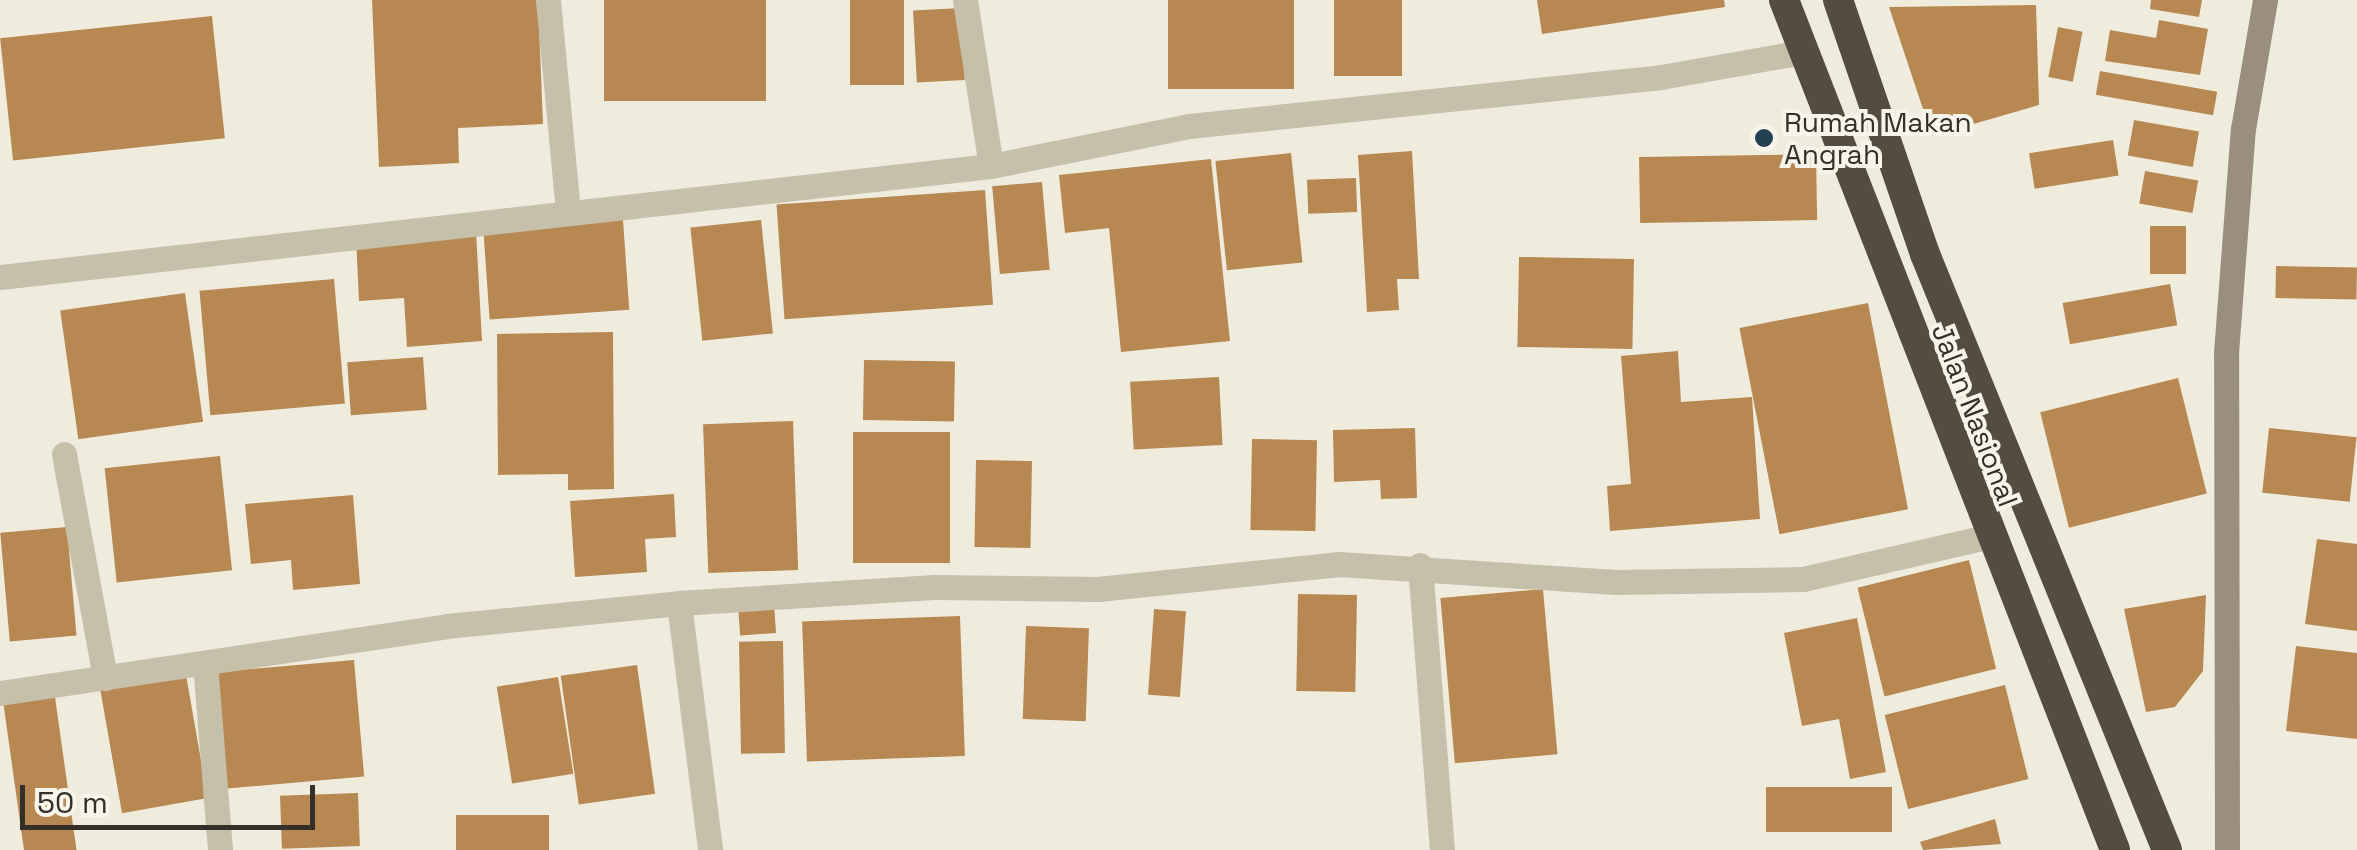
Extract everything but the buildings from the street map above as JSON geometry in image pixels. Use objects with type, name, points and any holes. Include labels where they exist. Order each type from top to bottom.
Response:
[{"type":"highway","name":"Jalan Nasional","points":[[1784,0],[1986,538],[2116,850]]},
{"type":"highway","name":"Jalan Nasional","points":[[1838,0],[1932,272],[2167,850]]},
{"type":"street","points":[[548,0],[568,213]]},
{"type":"street","points":[[966,0],[991,166]]},
{"type":"street","points":[[2227,850],[2226,352],[2243,129],[2265,0]]},
{"type":"street","points":[[0,276],[991,166],[1188,126],[1662,78],[1802,52]]},
{"type":"street","points":[[64,454],[105,678]]},
{"type":"street","points":[[0,693],[679,603],[1420,566],[1499,578],[1749,582],[1870,566],[1986,538]]},
{"type":"street","points":[[1420,566],[1442,850]]},
{"type":"street","points":[[679,603],[710,850]]},
{"type":"street","points":[[204,663],[220,850]]},
{"type":"place","name":"Rumah Makan Angrah","points":[[1764,138]]}]
